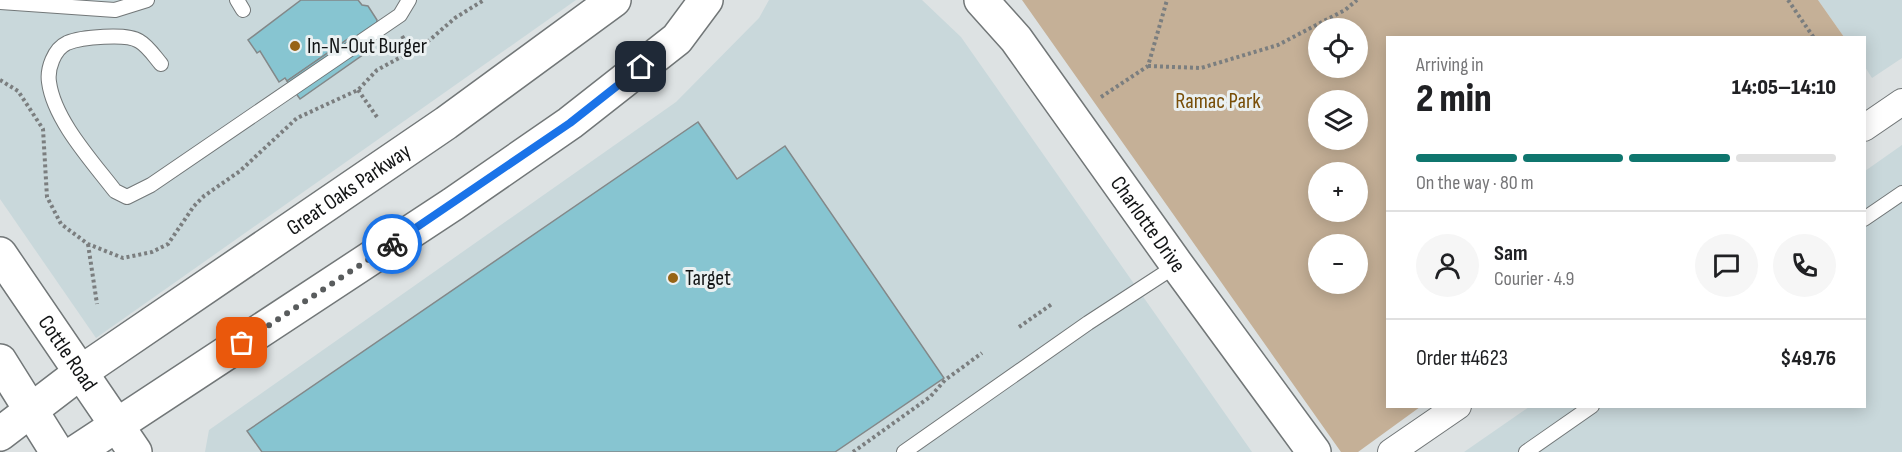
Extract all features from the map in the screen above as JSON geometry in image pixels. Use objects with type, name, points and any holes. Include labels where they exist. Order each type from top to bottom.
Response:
[{"type":"main road","name":"Great Oaks Parkway","points":[[0,434],[81,372],[446,123],[614,0]]},
{"type":"main road","points":[[76,452],[433,217],[570,123],[677,39],[706,0]]},
{"type":"main road","name":"Charlotte Drive","points":[[981,0],[1023,48],[1177,265],[1314,452]]},
{"type":"main road","name":"Cottle Road","points":[[0,254],[135,452]]},
{"type":"main road","points":[[0,361],[57,452]]},
{"type":"street","points":[[1866,127],[1902,102]]},
{"type":"street","points":[[1391,452],[1455,408]]},
{"type":"lane","points":[[0,2],[115,10],[147,0]]},
{"type":"lane","points":[[161,64],[138,40],[117,36],[67,43],[59,49],[51,64],[48,80],[55,109],[115,191],[127,197],[152,185],[400,15],[409,0]]},
{"type":"lane","points":[[1866,218],[1902,193]]},
{"type":"lane","points":[[904,452],[1088,323],[1177,265]]},
{"type":"lane","points":[[1526,452],[1589,408]]},
{"type":"path","points":[[411,50],[425,44],[455,18],[484,0]]},
{"type":"path","points":[[1148,66],[1167,0]]},
{"type":"path","points":[[1101,97],[1148,66],[1202,68],[1278,45],[1345,10],[1357,0]]},
{"type":"path","points":[[1788,0],[1813,36]]},
{"type":"path","points":[[357,90],[377,117]]},
{"type":"path","points":[[88,244],[97,304]]},
{"type":"path","points":[[1019,327],[1052,304]]},
{"type":"path","points":[[854,452],[930,397],[945,380],[982,353]]},
{"type":"shaded area","points":[[0,0],[576,0],[96,338],[0,199]]},
{"type":"shaded area","points":[[769,0],[922,0],[961,37],[1252,452],[205,452],[209,430],[676,102],[759,18]]},
{"type":"shaded area","points":[[1818,0],[1902,0],[1902,58],[1872,78],[1866,69],[1866,36],[1843,36]]},
{"type":"shaded area","points":[[1902,145],[1902,452],[1464,452],[1528,408],[1866,408],[1866,170]]},
{"type":"green space","name":"Ramac Park","points":[[1022,0],[1818,0],[1843,36],[1386,36],[1386,408],[1419,408],[1358,452],[1341,452]]},
{"type":"building","name":"In-N-Out Burger","points":[[301,0],[358,0],[362,5],[368,6],[377,20],[376,26],[348,39],[287,81],[285,78],[279,82],[260,51],[257,53],[248,40]]},
{"type":"building","points":[[348,39],[352,39],[364,54],[300,99],[287,81]]},
{"type":"building","name":"Target","points":[[698,122],[737,179],[785,146],[944,378],[835,452],[262,452],[247,431]]},
{"type":"way so far","points":[[242,343],[392,244]]},
{"type":"place","name":"In-N-Out Burger","points":[[295,46]]},
{"type":"place","name":"Target","points":[[673,278]]},
{"type":"route","points":[[392,244],[570,123],[641,67]]}]
